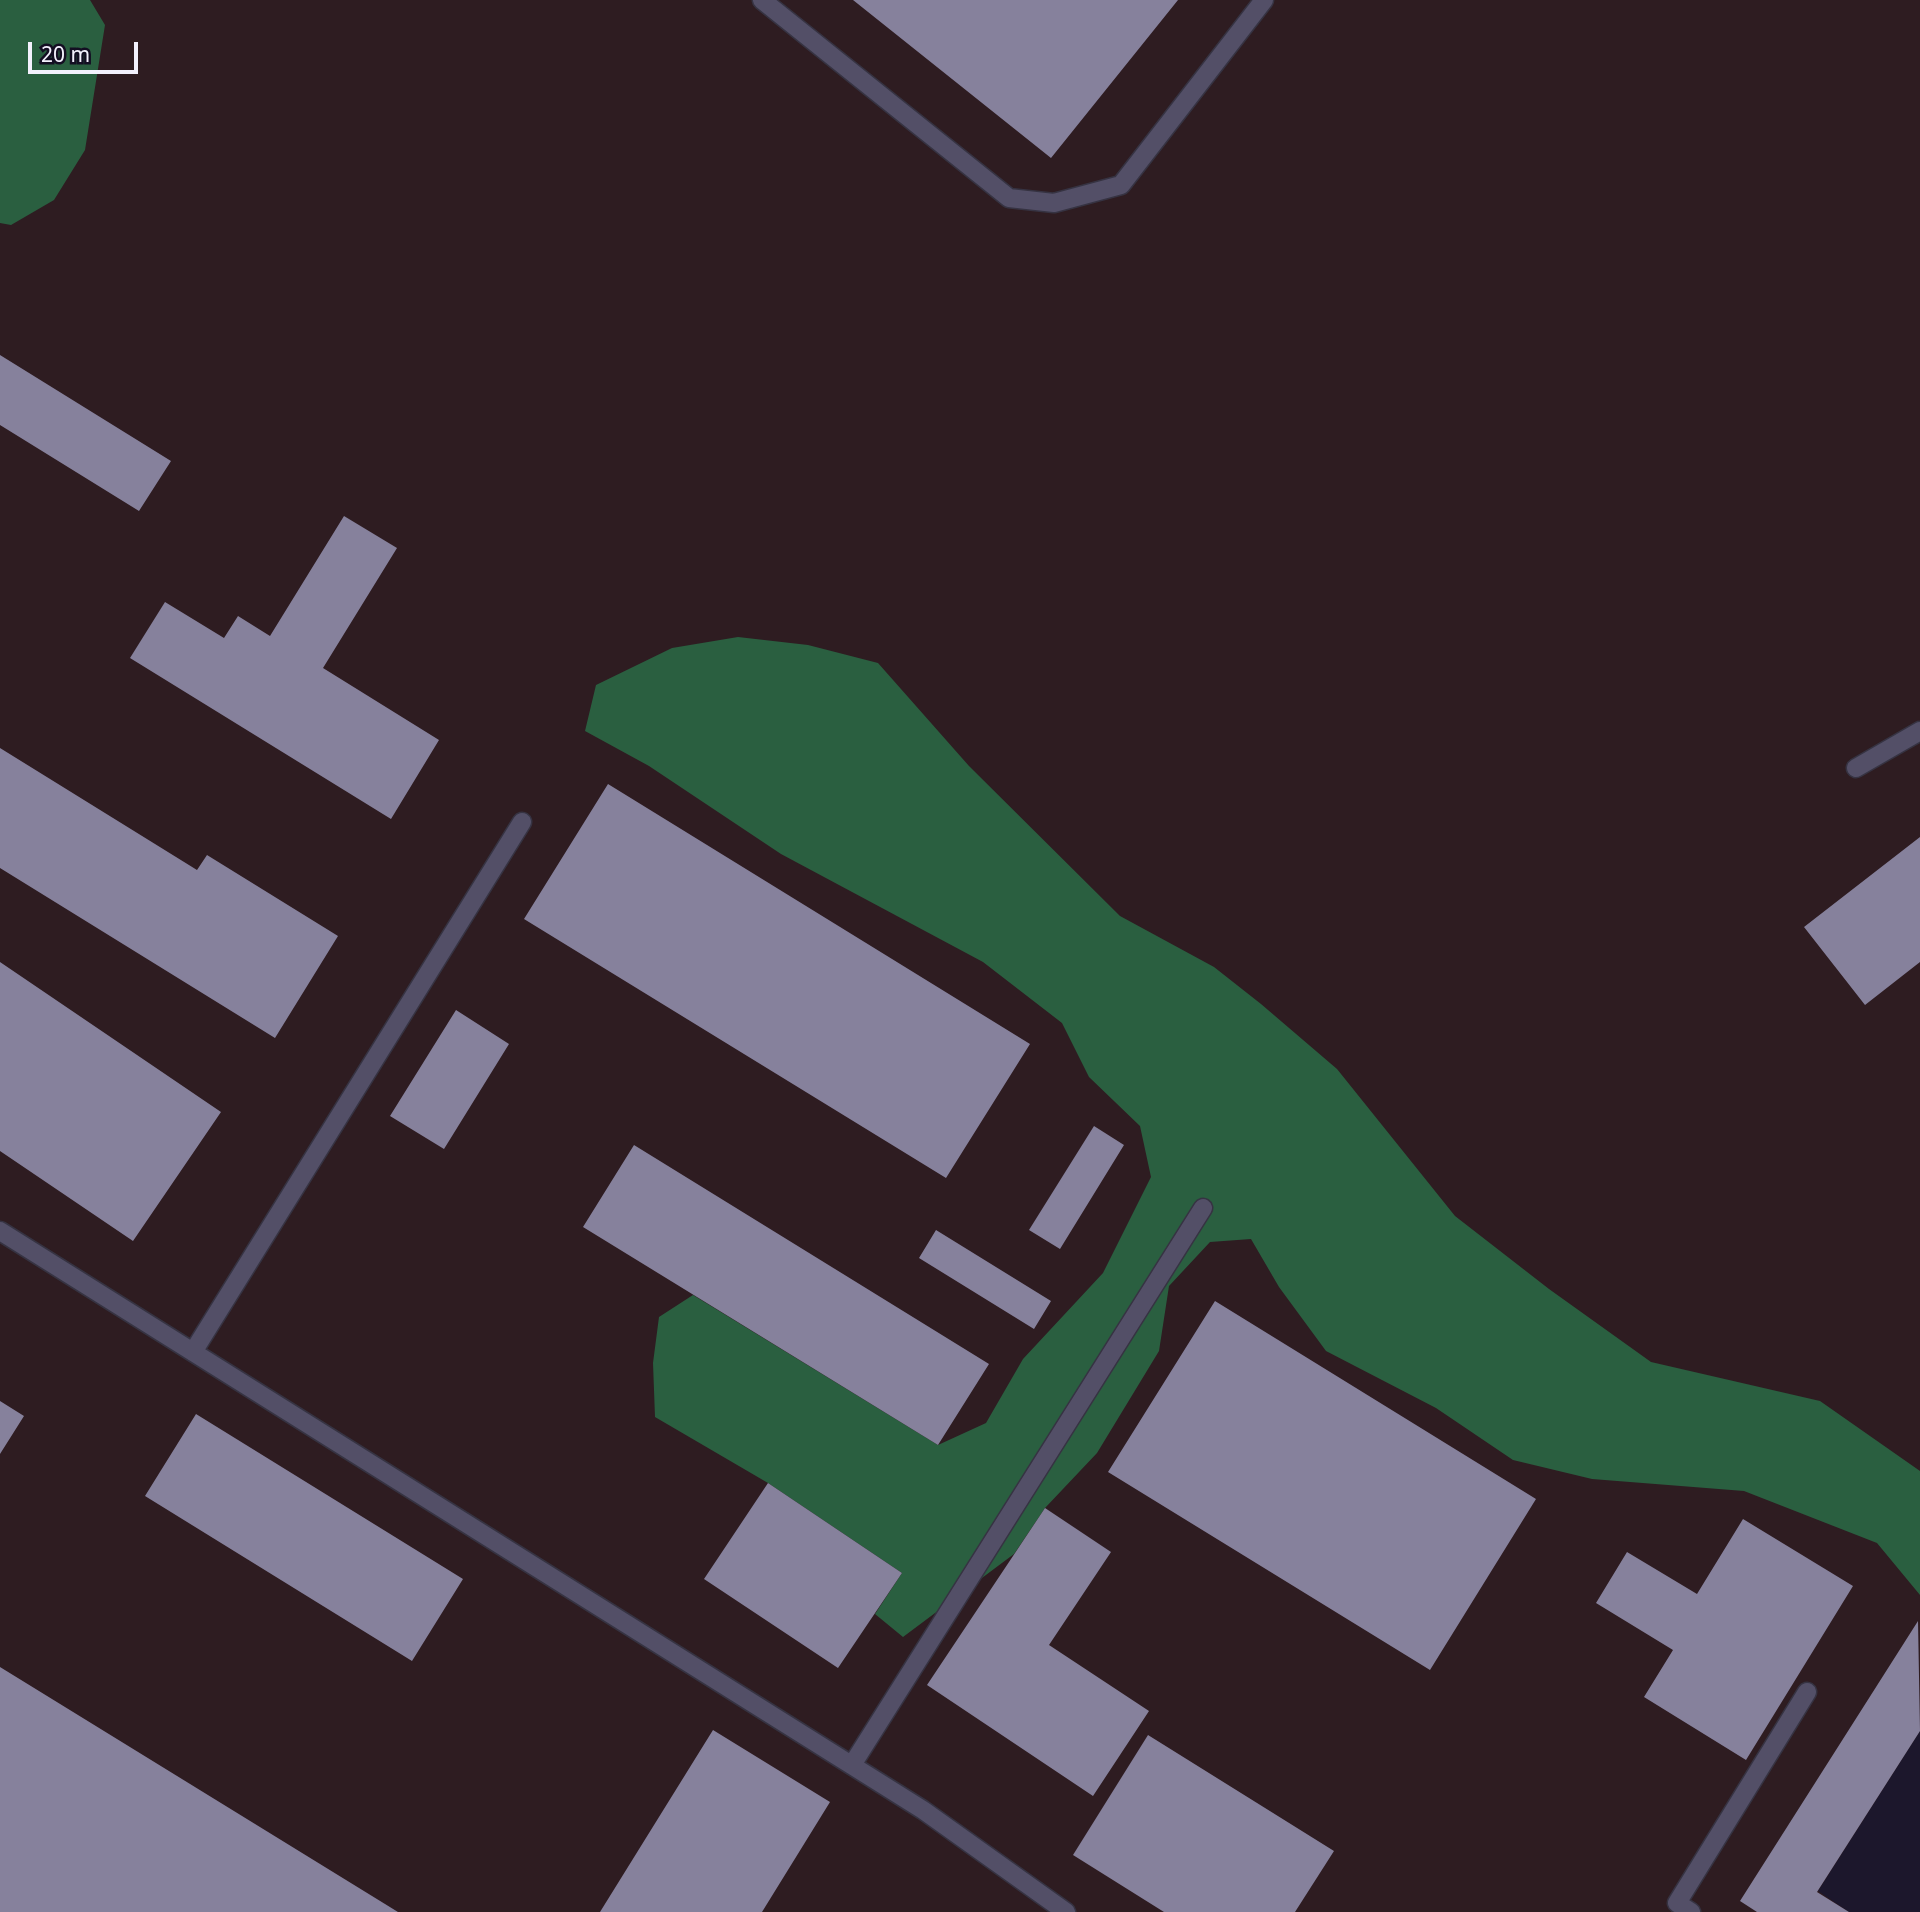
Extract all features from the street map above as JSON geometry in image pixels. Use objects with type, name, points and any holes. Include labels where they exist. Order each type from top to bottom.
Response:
[{"type":"lane","points":[[762,0],[1009,198],[1054,203],[1121,185],[1264,0]]},
{"type":"lane","points":[[1856,768],[1920,731]]},
{"type":"lane","points":[[194,1352],[522,821]]},
{"type":"lane","points":[[852,1765],[1203,1209]]},
{"type":"lane","points":[[0,1231],[923,1810],[1066,1912]]},
{"type":"lane","points":[[1691,1912],[1677,1903],[1807,1692]]},
{"type":"shaded area","points":[[0,0],[1920,0],[1920,1731],[1818,1891],[1849,1912],[0,1912]]},
{"type":"green space","points":[[0,0],[90,0],[105,25],[85,150],[54,200],[11,225],[0,223]]},
{"type":"green space","points":[[738,637],[808,645],[878,663],[969,766],[1120,916],[1214,967],[1261,1004],[1337,1069],[1455,1216],[1549,1289],[1651,1362],[1820,1401],[1920,1471],[1920,1595],[1877,1543],[1744,1491],[1592,1479],[1513,1460],[1436,1408],[1326,1351],[1279,1287],[1251,1239],[1210,1242],[1169,1286],[1159,1351],[1097,1453],[1045,1508],[1014,1554],[903,1637],[875,1614],[902,1573],[768,1483],[655,1417],[653,1363],[659,1317],[693,1295],[938,1445],[986,1423],[1023,1359],[1103,1273],[1151,1177],[1140,1126],[1089,1077],[1062,1023],[983,962],[781,854],[649,766],[585,731],[596,685],[672,648]]},
{"type":"building","points":[[853,0],[1178,0],[1051,158]]},
{"type":"building","points":[[0,355],[171,461],[139,511],[0,425]]},
{"type":"building","points":[[344,516],[397,548],[323,668],[439,740],[391,819],[130,658],[165,602],[224,638],[238,616],[270,636]]},
{"type":"building","points":[[0,748],[197,870],[207,855],[338,936],[275,1038],[0,868]]},
{"type":"building","points":[[608,784],[1030,1044],[946,1178],[524,919]]},
{"type":"building","points":[[1920,837],[1920,962],[1865,1005],[1804,927]]},
{"type":"building","points":[[0,962],[221,1112],[133,1241],[0,1151]]},
{"type":"building","points":[[456,1010],[509,1044],[444,1149],[390,1116]]},
{"type":"building","points":[[1094,1126],[1124,1145],[1060,1249],[1029,1230]]},
{"type":"building","points":[[634,1145],[989,1364],[938,1445],[583,1227]]},
{"type":"building","points":[[936,1230],[1051,1301],[1034,1329],[919,1258]]},
{"type":"building","points":[[1215,1301],[1536,1499],[1430,1670],[1108,1472]]},
{"type":"building","points":[[0,1401],[24,1416],[0,1454]]},
{"type":"building","points":[[196,1414],[463,1579],[412,1661],[145,1496]]},
{"type":"building","points":[[768,1483],[902,1573],[838,1668],[704,1579]]},
{"type":"building","points":[[1045,1508],[1111,1552],[1049,1645],[1149,1711],[1093,1796],[927,1685]]},
{"type":"building","points":[[1743,1519],[1853,1586],[1746,1760],[1644,1697],[1673,1650],[1596,1603],[1627,1552],[1697,1594]]},
{"type":"building","points":[[1918,1621],[1920,1731],[1817,1892],[1849,1912],[1757,1912],[1740,1901]]},
{"type":"building","points":[[0,1667],[398,1912],[0,1912]]},
{"type":"building","points":[[713,1730],[830,1802],[762,1912],[600,1912]]},
{"type":"building","points":[[1148,1735],[1334,1851],[1295,1912],[1164,1912],[1073,1855]]}]
